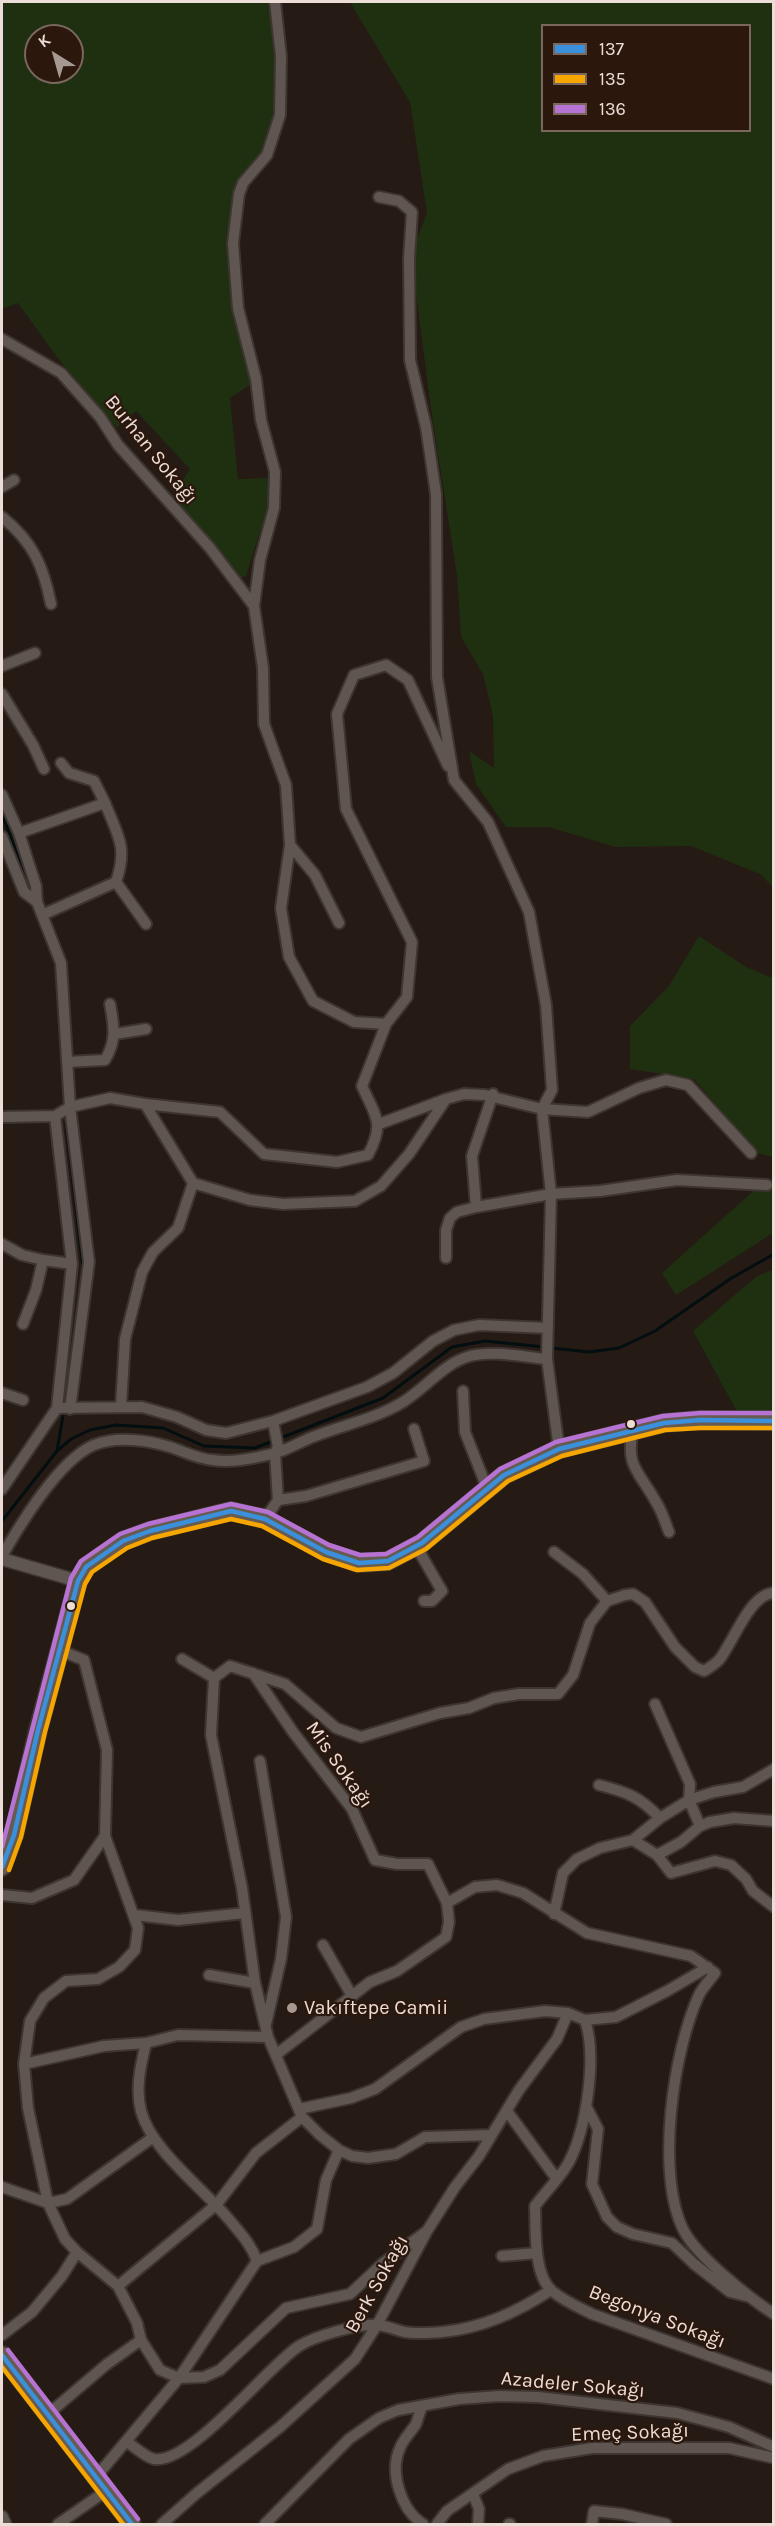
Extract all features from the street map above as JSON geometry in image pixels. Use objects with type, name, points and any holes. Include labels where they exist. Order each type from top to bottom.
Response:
[{"type":"main road","points":[[2,1867],[14,1835],[78,1581],[86,1567],[123,1541],[150,1531],[231,1511],[265,1519],[326,1552],[359,1563],[388,1561],[416,1546],[487,1488],[518,1467],[559,1449],[664,1423],[700,1420],[774,1421]]},
{"type":"main road","points":[[2,2355],[132,2524]]},
{"type":"street","points":[[275,2],[281,56],[280,115],[267,155],[243,183],[238,194],[233,243],[238,308],[256,379],[261,420],[275,472],[274,508],[260,560],[254,606],[263,668],[264,724],[286,785],[290,845],[281,908],[289,957],[313,1001],[354,1022],[386,1024]]},
{"type":"street","points":[[380,197],[399,201],[412,212],[409,258],[410,360],[426,427],[436,494],[437,677],[454,780]]},
{"type":"street","name":"Burhan Sokağı","points":[[2,339],[61,373],[100,417],[118,444],[210,548],[254,606]]},
{"type":"street","points":[[2,487],[14,480]]},
{"type":"street","points":[[2,517],[33,549],[45,573],[51,603]]},
{"type":"street","points":[[2,666],[35,653]]},
{"type":"street","points":[[2,1117],[55,1116],[70,1107],[110,1098],[220,1112],[264,1154],[337,1162],[368,1155],[378,1138],[379,1124],[362,1086],[386,1024],[407,998],[412,942],[346,809],[337,714],[354,675],[386,665],[408,680],[454,780],[488,822],[529,912],[546,1005],[550,1050],[552,1090],[543,1109],[551,1194],[547,1356],[559,1449]]},
{"type":"street","points":[[2,694],[33,745],[44,769]]},
{"type":"street","points":[[42,915],[116,882],[123,861],[122,845],[94,781],[69,773],[62,763]]},
{"type":"street","points":[[2,795],[19,833],[36,886],[37,902],[61,963],[70,1107],[89,1262],[70,1409]]},
{"type":"street","points":[[19,833],[105,803]]},
{"type":"street","points":[[2,837],[24,892],[37,902]]},
{"type":"street","points":[[290,845],[315,875],[339,923]]},
{"type":"street","points":[[116,882],[146,924]]},
{"type":"street","points":[[67,1062],[105,1060],[112,1048],[115,1034],[110,1004]]},
{"type":"street","points":[[115,1034],[146,1029]]},
{"type":"street","points":[[379,1124],[464,1094],[492,1095],[543,1109],[588,1112],[639,1088],[666,1080],[688,1085],[751,1153]]},
{"type":"street","points":[[476,1207],[472,1156],[492,1095]]},
{"type":"street","points":[[145,1104],[192,1183],[250,1200],[283,1204],[355,1201],[381,1186],[409,1154],[446,1099]]},
{"type":"street","points":[[2,1487],[57,1408],[72,1264],[55,1116]]},
{"type":"street","points":[[446,1258],[446,1230],[450,1218],[457,1212],[476,1207],[551,1194],[600,1191],[677,1180],[767,1185]]},
{"type":"street","points":[[121,1406],[125,1339],[142,1272],[153,1252],[178,1228],[192,1183]]},
{"type":"street","points":[[2,1244],[22,1255],[72,1264]]},
{"type":"street","points":[[23,1324],[36,1290],[43,1260]]},
{"type":"street","points":[[57,1408],[142,1407],[177,1417],[206,1430],[226,1433],[274,1424],[381,1380],[433,1341],[454,1330],[479,1325],[548,1329]]},
{"type":"street","points":[[78,1581],[2,1557],[58,1474],[73,1458],[92,1446],[110,1441],[162,1444],[202,1459],[227,1461],[276,1450],[390,1409],[410,1398],[450,1365],[465,1358],[486,1354],[547,1356]]},
{"type":"street","points":[[463,1391],[465,1432],[487,1488]]},
{"type":"street","points":[[2,1393],[23,1400]]},
{"type":"street","points":[[265,1519],[278,1500],[274,1424]]},
{"type":"street","points":[[278,1500],[306,1496],[424,1461],[414,1429]]},
{"type":"street","points":[[633,1429],[629,1449],[633,1464],[645,1487],[656,1501],[669,1532]]},
{"type":"street","points":[[416,1546],[442,1591],[432,1601],[424,1601]]},
{"type":"street","points":[[554,1552],[583,1574],[607,1601]]},
{"type":"street","points":[[214,1678],[230,1666],[285,1684],[336,1728],[362,1737],[440,1713],[469,1708],[494,1698],[519,1694],[558,1694],[573,1675],[590,1623],[607,1601],[633,1594],[645,1602],[675,1647],[695,1667],[704,1671],[718,1662],[751,1606],[769,1593],[774,1593]]},
{"type":"street","points":[[59,1650],[84,1660],[107,1750],[105,1836],[138,1928],[135,1950],[119,1967],[98,1979],[66,1981],[44,1998],[30,2021],[24,2064],[28,2108],[48,2203],[65,2239],[118,2286],[137,2323],[141,2340],[160,2370],[179,2378],[204,2377],[220,2370],[286,2308],[350,2294],[382,2264],[427,2231]]},
{"type":"street","points":[[182,1659],[214,1678]]},
{"type":"street","name":"Mis Sokağı","points":[[253,1672],[293,1732],[352,1809],[375,1860],[397,1864],[428,1863],[447,1903]]},
{"type":"street","points":[[214,1678],[211,1736],[245,1914],[255,1983],[267,2032],[301,2113],[320,2135],[339,2150],[352,2156],[368,2158],[396,2154],[425,2137],[491,2135]]},
{"type":"street","points":[[656,1704],[690,1784],[689,1800],[700,1826]]},
{"type":"street","points":[[260,1761],[286,1917],[281,1959],[267,2032]]},
{"type":"street","points":[[554,1914],[563,1873],[577,1859],[600,1848],[633,1840],[660,1818],[689,1800],[714,1792],[743,1787],[774,1769]]},
{"type":"street","points":[[599,1785],[628,1792],[646,1803],[660,1818]]},
{"type":"street","points":[[657,1855],[681,1842],[700,1826],[710,1822],[734,1818],[774,1821]]},
{"type":"street","points":[[2,1895],[32,1898],[74,1880],[105,1836]]},
{"type":"street","points":[[633,1840],[657,1855],[671,1873],[715,1861],[731,1865],[746,1879],[753,1891],[774,1907]]},
{"type":"street","points":[[277,2054],[370,1982],[397,1971],[446,1937],[449,1922],[447,1903],[475,1887],[497,1885],[523,1893],[587,1933],[690,1956],[712,1970]]},
{"type":"street","points":[[135,1915],[178,1920],[245,1914]]},
{"type":"street","points":[[323,1945],[352,1996]]},
{"type":"street","points":[[118,2286],[217,2204],[256,2153],[301,2113],[375,2089],[460,2027],[484,2019],[545,2011],[568,2013],[585,2020],[616,2017],[712,1970]]},
{"type":"street","points":[[712,1970],[700,1992],[678,2057],[669,2170],[674,2209],[685,2233],[746,2296],[774,2314]]},
{"type":"street","points":[[208,1975],[255,1983]]},
{"type":"street","name":"Berk Sokağı","points":[[162,2524],[280,2427],[355,2359],[377,2325],[427,2231],[519,2090],[557,2039],[568,2013]]},
{"type":"street","points":[[127,2442],[152,2459],[167,2459],[199,2437],[242,2402],[300,2345],[341,2330],[377,2325],[408,2333],[442,2332],[487,2323],[522,2309],[551,2290],[544,2281],[537,2253],[535,2206],[569,2162],[589,2097],[589,2033],[585,2020]]},
{"type":"street","points":[[24,2064],[104,2046],[146,2043],[178,2035],[267,2032]]},
{"type":"street","points":[[146,2043],[140,2069],[139,2092],[141,2110],[152,2138],[217,2204],[253,2249],[257,2261]]},
{"type":"street","points":[[586,2106],[597,2129],[592,2184],[607,2217],[617,2227],[633,2234],[672,2243],[694,2264],[730,2292],[746,2296]]},
{"type":"street","points":[[507,2111],[556,2178]]},
{"type":"street","points":[[2,2187],[48,2203],[67,2199],[152,2138]]},
{"type":"street","points":[[96,2477],[179,2378],[257,2261],[294,2247],[317,2229],[326,2180],[339,2150]]},
{"type":"street","points":[[2,2335],[32,2312],[62,2276],[77,2252]]},
{"type":"street","points":[[502,2256],[537,2253]]},
{"type":"street","name":"Begonya Sokağı","points":[[551,2290],[592,2314],[774,2379]]},
{"type":"street","points":[[47,2415],[107,2364],[141,2340]]},
{"type":"street","name":"Azadeler Sokağı","points":[[265,2524],[349,2439],[379,2418],[399,2410],[459,2399],[499,2396],[538,2397],[626,2406],[677,2414],[729,2427],[774,2447]]},
{"type":"street","points":[[422,2406],[416,2424],[399,2448],[395,2472],[403,2498],[410,2511],[423,2524]]},
{"type":"street","name":"Emeç Sokağı","points":[[437,2524],[447,2511],[508,2469],[543,2456],[592,2448],[729,2448],[774,2458]]},
{"type":"street","points":[[58,2524],[106,2491]]},
{"type":"street","points":[[473,2494],[479,2509],[478,2524]]},
{"type":"street","points":[[592,2524],[594,2511],[622,2514],[666,2524]]},
{"type":"street","points":[[2,2517],[5,2524]]},
{"type":"green space","points":[[2,2],[279,2],[280,125],[236,211],[236,289],[251,384],[230,398],[238,479],[271,478],[270,500],[246,576],[235,580],[169,502],[190,469],[136,411],[117,428],[57,357],[18,303],[2,309]]},
{"type":"green space","points":[[350,2],[773,2],[773,887],[760,874],[691,846],[615,847],[549,827],[506,827],[476,784],[469,751],[494,768],[493,716],[483,674],[461,637],[457,575],[431,409],[411,254],[427,213],[410,102]]},
{"type":"green space","points":[[699,936],[746,967],[773,978],[773,1157],[757,1153],[694,1079],[630,1069],[630,1026],[669,986]]},
{"type":"green space","points":[[760,1185],[773,1188],[773,1233],[676,1295],[662,1273]]},
{"type":"green space","points":[[773,1270],[773,1416],[739,1415],[693,1331],[757,1276]]},
{"type":"waterway","points":[[2,814],[31,890]]},
{"type":"waterway","points":[[66,1123],[83,1267]]},
{"type":"waterway","points":[[551,1348],[589,1352],[619,1348],[655,1331],[730,1279],[774,1254]]},
{"type":"waterway","points":[[57,1451],[71,1439],[90,1430],[116,1425],[163,1428],[204,1446],[255,1448],[383,1398],[452,1347],[485,1341],[544,1347]]},
{"type":"waterway","points":[[2,1521],[57,1451],[69,1380]]},
{"type":"transit line","name":"136","points":[[2,1847],[71,1578],[81,1561],[120,1534],[148,1524],[231,1504],[268,1512],[329,1545],[360,1555],[386,1554],[418,1537],[500,1469],[556,1442],[663,1416],[700,1413],[774,1413]]},
{"type":"transit line","name":"137","points":[[2,1867],[14,1835],[38,1730],[78,1581],[86,1567],[123,1541],[150,1531],[231,1511],[265,1519],[326,1552],[359,1563],[388,1561],[422,1543],[504,1475],[559,1449],[664,1423],[700,1420],[774,1421]]},
{"type":"transit line","name":"135","points":[[9,1870],[21,1837],[45,1732],[85,1584],[92,1572],[127,1548],[152,1538],[231,1519],[262,1526],[323,1559],[357,1570],[389,1568],[426,1549],[508,1481],[562,1456],[665,1430],[774,1428]]},
{"type":"transit line","name":"136","points":[[8,2350],[138,2519]]},
{"type":"transit line","name":"137","points":[[2,2355],[132,2524]]},
{"type":"transit line","name":"135","points":[[2,2367],[123,2524]]},
{"type":"place","name":"Vakıftepe Camii","points":[[292,2008]]}]
